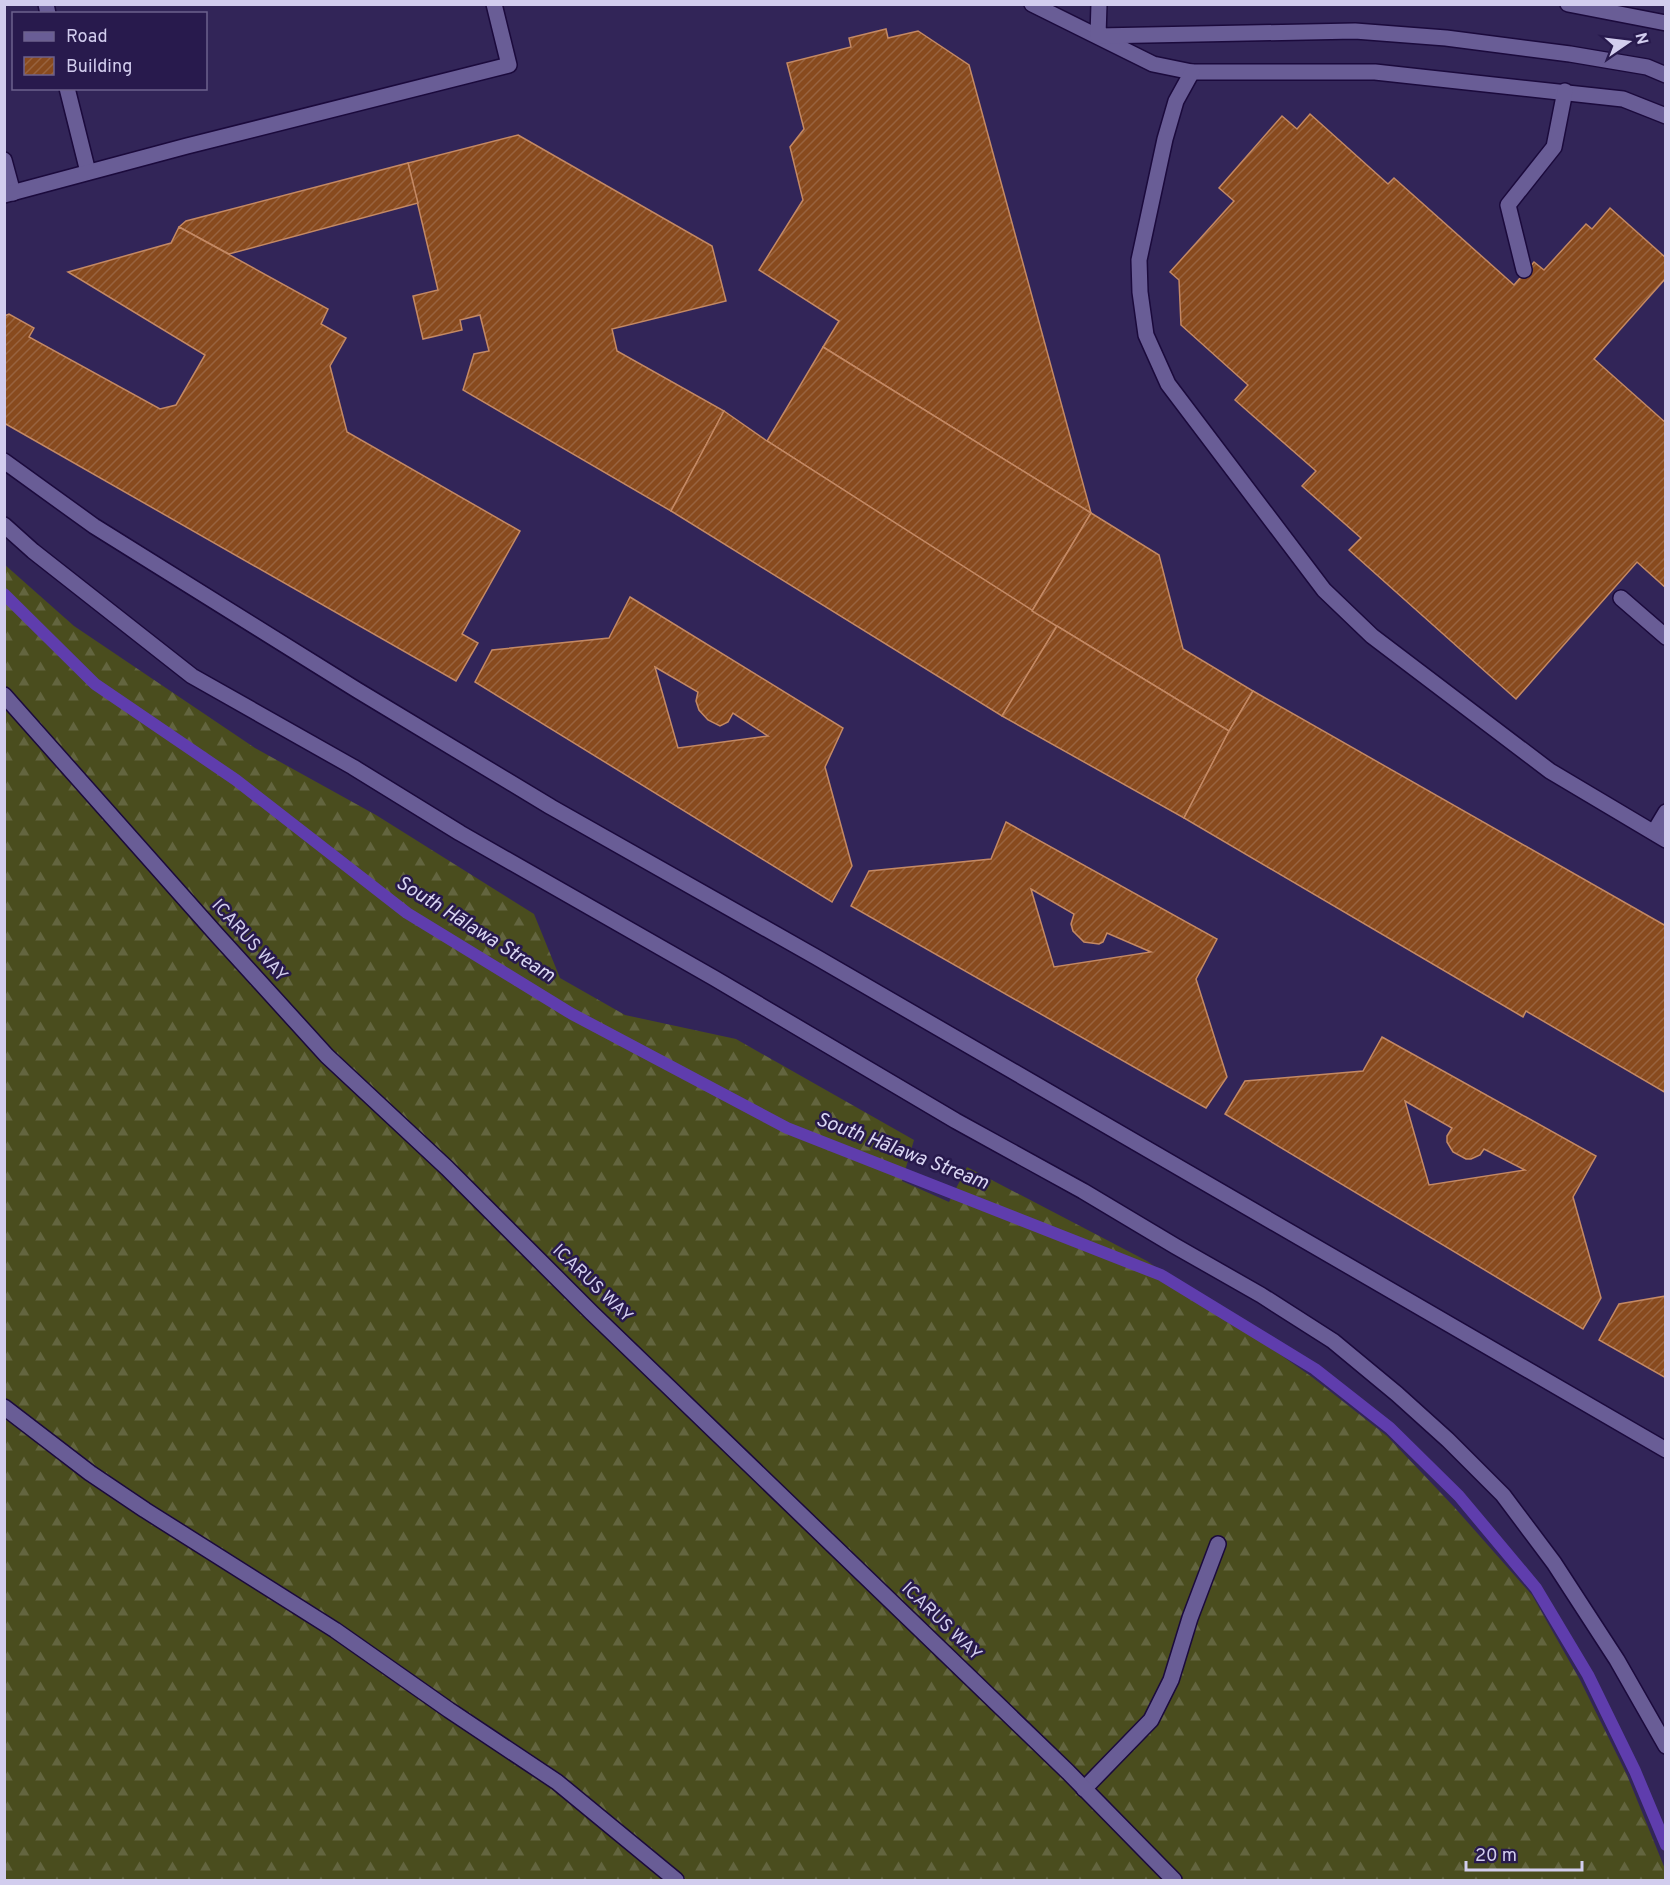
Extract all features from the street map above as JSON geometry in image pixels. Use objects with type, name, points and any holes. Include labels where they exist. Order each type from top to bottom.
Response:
[{"type":"street","points":[[4,160],[9,194],[509,65],[494,4]]},
{"type":"street","points":[[1032,4],[1153,64],[1192,72],[1375,72],[1623,99],[1665,116]]},
{"type":"street","points":[[1098,36],[1099,4]]},
{"type":"street","points":[[1568,4],[1665,23]]},
{"type":"street","points":[[1098,36],[1354,31],[1446,38],[1570,54],[1647,68],[1665,75]]},
{"type":"street","points":[[1192,72],[1176,101],[1165,139],[1139,261],[1140,292],[1146,335],[1168,384],[1324,590],[1372,636],[1550,771],[1660,836],[1665,812]]},
{"type":"street","points":[[68,90],[88,172]]},
{"type":"street","points":[[1524,270],[1508,206],[1554,147],[1565,92]]},
{"type":"street","points":[[4,461],[94,526],[349,686],[551,807],[816,957],[1665,1450]]},
{"type":"street","points":[[4,525],[33,551],[192,676],[353,767],[460,833],[714,978],[956,1122],[1083,1191],[1261,1295],[1333,1341],[1448,1440],[1503,1495],[1554,1563],[1610,1650],[1665,1746]]},
{"type":"street","points":[[1621,598],[1665,637]]},
{"type":"street","name":"ICARUS WAY","points":[[4,695],[216,935],[327,1056],[447,1168],[592,1313],[1084,1789],[1174,1881]]},
{"type":"street","points":[[4,1407],[90,1473],[335,1630],[557,1782],[676,1881]]},
{"type":"street","points":[[1084,1789],[1151,1720],[1171,1680],[1190,1618],[1218,1544]]},
{"type":"green space","points":[[4,564],[74,626],[255,748],[376,815],[534,914],[560,978],[625,1015],[736,1039],[914,1140],[902,1181],[949,1202],[967,1167],[1147,1261],[1312,1377],[1387,1436],[1532,1595],[1580,1680],[1627,1775],[1665,1869],[1665,1880],[5,1880]]},
{"type":"building","points":[[886,29],[888,38],[918,31],[969,65],[1091,513],[823,347],[839,321],[759,270],[803,200],[790,147],[804,129],[787,63],[851,47],[849,38]]},
{"type":"building","points":[[1310,114],[1388,184],[1394,178],[1514,285],[1534,262],[1544,270],[1586,224],[1592,229],[1610,208],[1666,258],[1666,278],[1594,359],[1666,423],[1666,588],[1637,562],[1516,699],[1349,550],[1361,538],[1302,486],[1316,471],[1235,400],[1248,385],[1181,325],[1179,280],[1170,272],[1234,201],[1219,188],[1282,116],[1297,129]]},
{"type":"building","points":[[518,135],[712,246],[726,301],[612,329],[617,351],[724,411],[671,511],[463,390],[474,354],[489,351],[480,315],[460,320],[462,330],[423,339],[413,296],[438,290],[408,163]]},
{"type":"building","points":[[408,163],[418,203],[229,254],[179,227],[186,221]]},
{"type":"building","points":[[179,227],[328,309],[321,324],[346,338],[330,366],[347,432],[520,531],[462,634],[478,643],[456,681],[4,423],[4,316],[9,314],[34,328],[29,337],[160,409],[176,405],[205,355],[68,272],[171,243]]},
{"type":"building","points":[[823,347],[1091,513],[1032,611],[767,441]]},
{"type":"building","points":[[724,411],[767,441],[1057,626],[1002,716],[671,511]]},
{"type":"building","points":[[1091,513],[1159,555],[1183,649],[1253,691],[1229,731],[1032,611]]},
{"type":"building","points":[[630,597],[843,728],[825,767],[852,866],[832,902],[475,682],[492,650],[609,638]],"holes":[[[655,667],[698,692],[696,701],[699,710],[708,720],[720,726],[728,722],[733,713],[768,736],[678,748]]]},
{"type":"building","points":[[1057,626],[1229,731],[1184,818],[1002,716]]},
{"type":"building","points":[[1253,691],[1666,926],[1666,1093],[1526,1011],[1523,1017],[1184,818],[1229,731]]},
{"type":"building","points":[[1006,822],[1217,939],[1196,979],[1227,1077],[1206,1108],[851,906],[869,871],[991,859]],"holes":[[[1031,889],[1074,914],[1071,924],[1073,931],[1084,942],[1099,944],[1103,942],[1107,933],[1151,952],[1054,967]]]},
{"type":"building","points":[[1382,1037],[1596,1156],[1573,1197],[1601,1298],[1583,1329],[1225,1114],[1245,1081],[1363,1071]],"holes":[[[1405,1101],[1452,1128],[1447,1136],[1447,1142],[1453,1152],[1466,1159],[1471,1159],[1480,1155],[1484,1149],[1525,1170],[1429,1185]]]},
{"type":"building","points":[[1666,1296],[1666,1378],[1599,1340],[1619,1304]]},
{"type":"waterway","name":"South Hālawa Stream","points":[[4,594],[95,684],[236,780],[407,913],[572,1014],[787,1128],[1161,1275],[1315,1369],[1390,1428],[1459,1496],[1536,1588],[1588,1675],[1635,1771],[1666,1845]]}]
